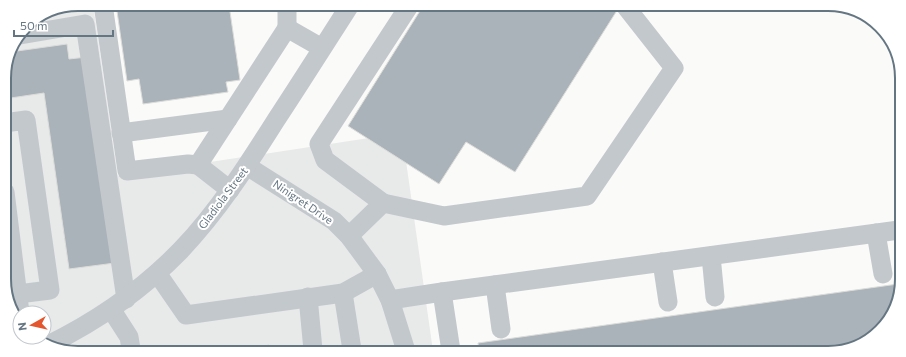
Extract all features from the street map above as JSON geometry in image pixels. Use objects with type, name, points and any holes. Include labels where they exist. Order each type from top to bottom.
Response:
[{"type":"street","points":[[104,11],[127,172],[188,164],[198,165],[230,190]]},
{"type":"street","name":"Gladiola Street","points":[[54,341],[118,304],[156,273],[203,226],[247,166],[346,11]]},
{"type":"street","points":[[406,11],[319,144],[324,160],[383,203],[444,216],[587,196],[674,68],[629,11]]},
{"type":"street","points":[[198,165],[228,119],[288,12],[322,48]]},
{"type":"street","points":[[29,34],[86,24],[118,304],[130,346]]},
{"type":"street","points":[[121,133],[228,119]]},
{"type":"street","points":[[11,122],[26,120],[50,290],[18,294]]},
{"type":"street","name":"Ninigret Drive","points":[[247,166],[334,221],[349,236],[377,274],[390,300],[404,346]]},
{"type":"street","points":[[349,236],[383,203]]},
{"type":"street","points":[[390,300],[895,231]]},
{"type":"street","points":[[876,233],[882,274]]},
{"type":"street","points":[[11,239],[19,305]]},
{"type":"street","points":[[711,256],[715,297]]},
{"type":"street","points":[[662,262],[668,302]]},
{"type":"street","points":[[156,273],[186,315],[343,293],[377,274]]},
{"type":"street","points":[[495,285],[500,330]]},
{"type":"street","points":[[442,292],[449,346]]},
{"type":"street","points":[[343,293],[351,346]]},
{"type":"street","points":[[308,297],[312,346]]},
{"type":"shaded area","points":[[94,11],[118,176],[402,133],[432,346],[78,346],[65,345],[52,340],[52,305],[16,305],[12,292],[11,279],[11,74],[16,52],[22,41],[41,22],[52,16],[65,12]]},
{"type":"building","points":[[117,11],[230,11],[240,80],[226,82],[228,92],[143,104],[139,79],[127,81]]},
{"type":"building","points":[[420,11],[616,12],[515,172],[466,142],[439,184],[348,126]]},
{"type":"building","points":[[67,44],[69,59],[87,57],[115,263],[69,269],[44,93],[11,98],[11,74],[16,51]]},
{"type":"building","points":[[894,285],[888,309],[881,320],[862,337],[841,345],[478,346],[478,343]]}]
